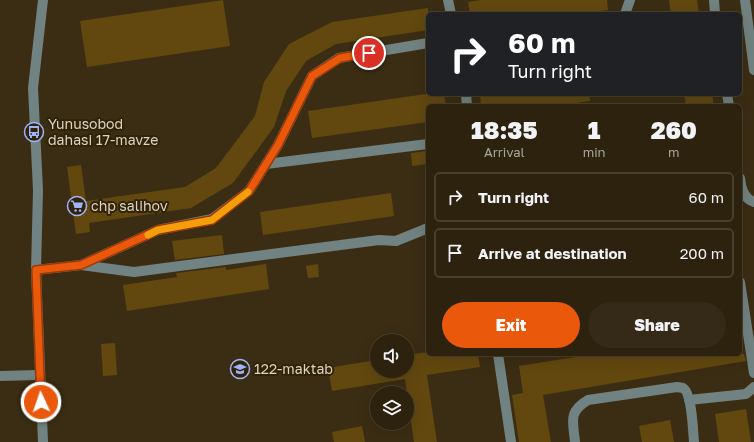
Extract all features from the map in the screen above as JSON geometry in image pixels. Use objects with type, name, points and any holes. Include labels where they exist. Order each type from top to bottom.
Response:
[{"type":"street","points":[[43,0],[33,88],[38,190],[36,270],[39,374],[43,442]]},
{"type":"street","points":[[448,0],[451,12]]},
{"type":"street","points":[[626,12],[630,0]]},
{"type":"street","points":[[714,0],[716,12]]},
{"type":"street","points":[[745,0],[754,70]]},
{"type":"street","points":[[81,265],[158,230],[212,220],[249,191],[295,112],[312,76],[340,58],[426,42]]},
{"type":"street","points":[[266,164],[426,144]]},
{"type":"street","points":[[742,189],[749,200],[754,202]]},
{"type":"street","points":[[36,270],[81,265],[134,272],[380,240],[396,241],[426,229]]},
{"type":"street","points":[[742,295],[754,373]]},
{"type":"street","points":[[498,356],[511,442]]},
{"type":"street","points":[[0,376],[39,374]]},
{"type":"street","points":[[575,442],[572,414],[578,406],[588,400],[676,387],[683,388],[689,400],[694,442]]},
{"type":"street","points":[[689,400],[746,394],[754,387]]},
{"type":"building","points":[[223,0],[230,46],[87,67],[80,21]]},
{"type":"building","points":[[480,0],[607,0],[608,10],[593,12],[470,12],[468,2]]},
{"type":"building","points":[[669,0],[697,0],[699,12],[671,12]]},
{"type":"building","points":[[428,8],[428,12],[426,12],[426,30],[336,44],[306,61],[286,91],[274,127],[233,183],[191,208],[89,223],[90,232],[76,234],[67,167],[81,165],[86,201],[185,187],[216,168],[255,116],[264,82],[289,44],[332,22]]},
{"type":"building","points":[[426,94],[426,96],[444,96],[446,104],[426,104],[426,122],[312,138],[308,111]]},
{"type":"building","points":[[480,96],[589,96],[590,101],[568,104],[481,104]]},
{"type":"building","points":[[684,96],[712,96],[714,104],[686,104]]},
{"type":"building","points":[[426,151],[426,164],[412,166],[411,153]]},
{"type":"building","points":[[391,193],[394,216],[263,235],[260,212]]},
{"type":"building","points":[[222,235],[224,254],[175,260],[172,241]]},
{"type":"building","points":[[266,264],[269,289],[127,311],[123,285],[177,277],[176,273],[226,267],[226,270]]},
{"type":"building","points":[[318,264],[319,277],[308,278],[306,266]]},
{"type":"building","points":[[115,343],[117,375],[103,376],[101,344]]},
{"type":"building","points":[[426,352],[426,356],[478,356],[480,367],[427,375],[437,442],[414,442],[412,430],[414,430],[414,386],[406,386],[405,379],[332,391],[328,368],[370,361],[370,378],[414,378],[414,354]]},
{"type":"building","points":[[742,354],[744,354],[746,361],[543,395],[551,442],[519,442],[512,395],[523,393],[519,366],[582,356],[742,356]]},
{"type":"building","points":[[746,409],[751,442],[719,442],[715,414]]},
{"type":"building","points":[[670,420],[674,442],[642,442],[639,426]]},
{"type":"building","points":[[362,426],[365,442],[334,442],[332,432]]},
{"type":"slow traffic","points":[[148,235],[158,230],[212,220],[248,192]]},
{"type":"place","name":"Yunusobod dahasi 17-mavze","points":[[34,132]]},
{"type":"place","name":"chp salihov","points":[[77,206]]},
{"type":"place","name":"122-maktab","points":[[240,369]]},
{"type":"route","points":[[41,402],[36,270],[81,265],[158,230],[212,220],[249,191],[278,145],[312,76],[340,58],[369,53]]}]
